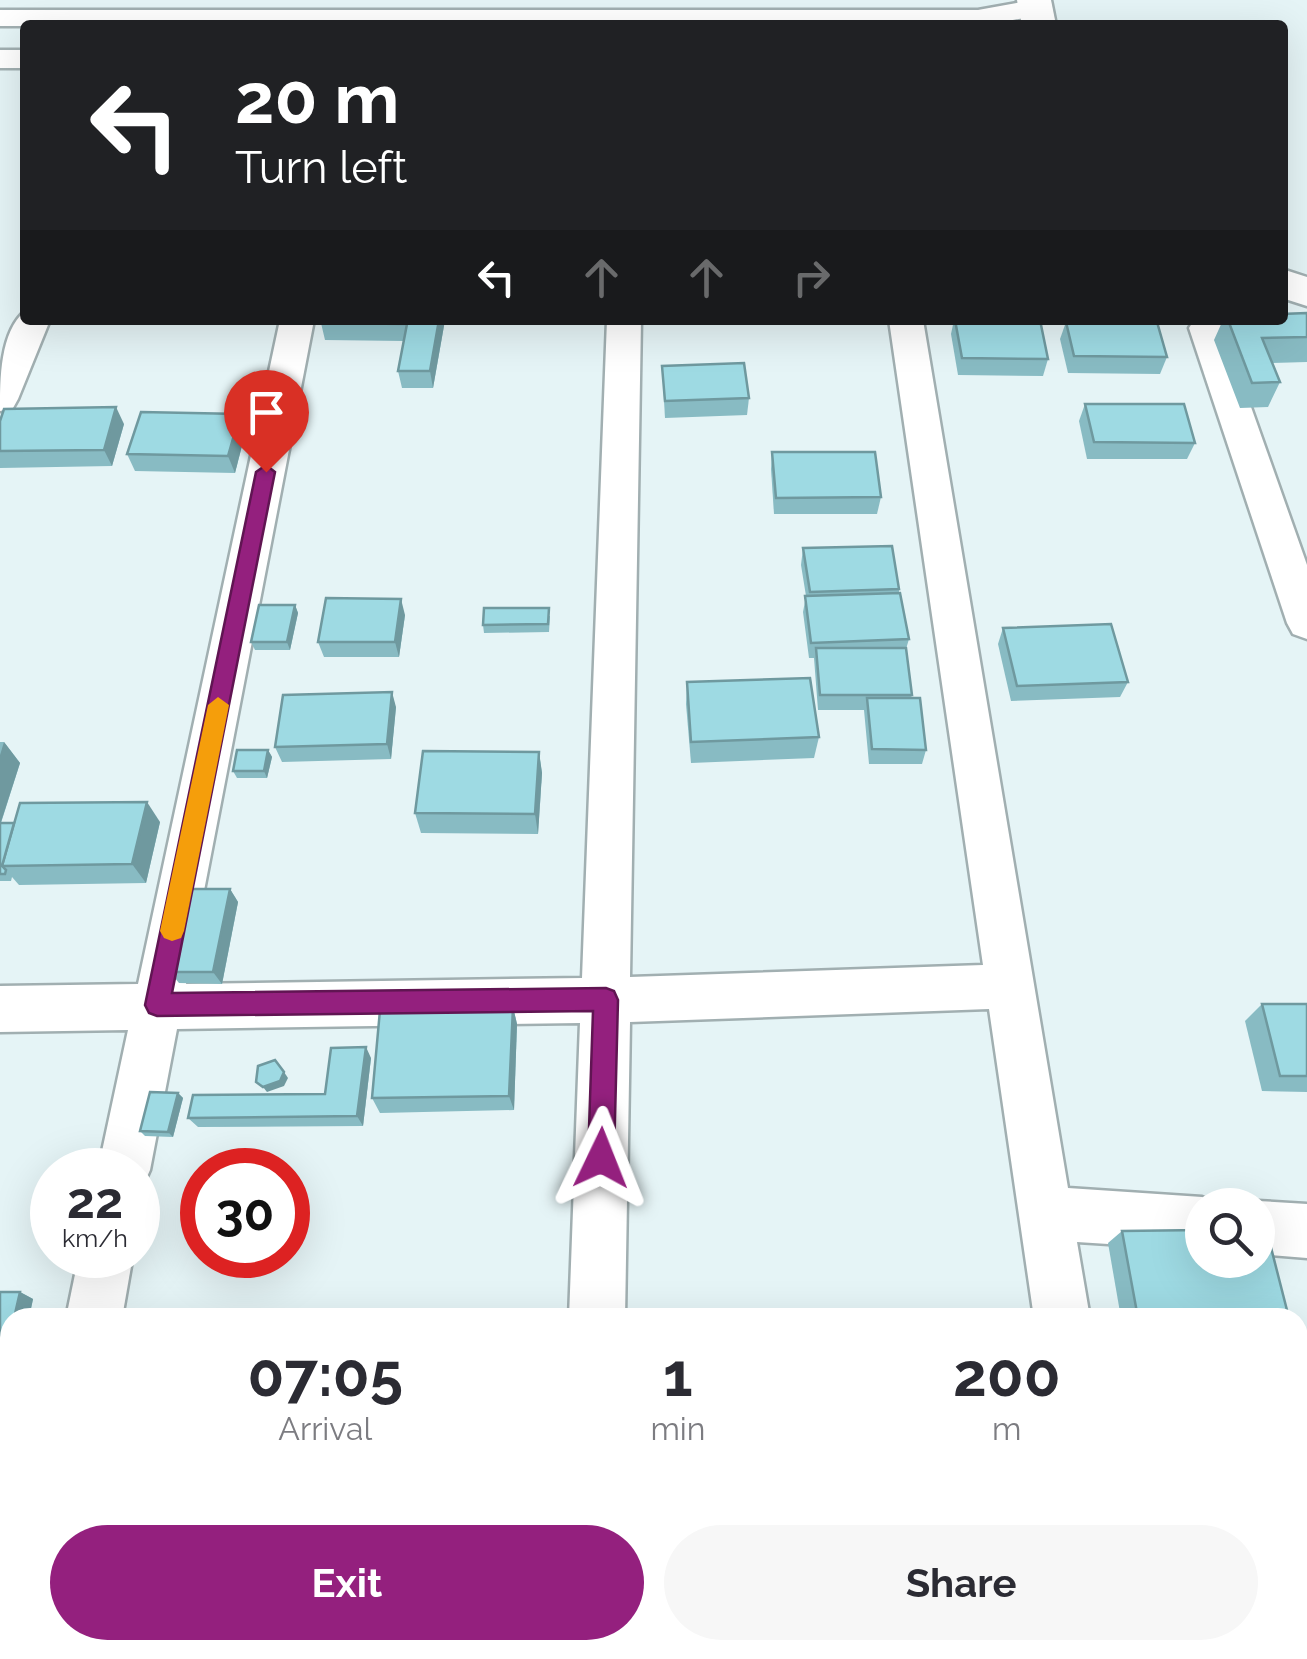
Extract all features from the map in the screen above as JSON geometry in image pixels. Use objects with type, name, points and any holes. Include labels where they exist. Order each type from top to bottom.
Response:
[{"type":"street","points":[[0,18],[978,18],[1036,11]]},
{"type":"street","points":[[0,399],[31,325]]},
{"type":"street","points":[[128,1148],[296,325]]},
{"type":"street","points":[[597,1308],[624,325]]},
{"type":"street","points":[[907,325],[1060,1308]]},
{"type":"street","points":[[1206,328],[1307,623]]},
{"type":"street","points":[[0,1008],[606,1000],[1010,986]]},
{"type":"street","points":[[1046,1212],[1185,1223]]},
{"type":"street","points":[[1275,1229],[1307,1231]]},
{"type":"street","points":[[96,1308],[102,1278]]},
{"type":"building","points":[[1307,313],[1307,337],[1262,338],[1280,382],[1252,383],[1230,325],[1288,325],[1288,314]]},
{"type":"building","points":[[407,325],[438,325],[430,371],[398,371]]},
{"type":"building","points":[[956,325],[1041,325],[1048,359],[962,358]]},
{"type":"building","points":[[1067,325],[1158,325],[1167,357],[1074,356]]},
{"type":"building","points":[[744,363],[749,398],[665,401],[662,366]]},
{"type":"building","points":[[1085,404],[1184,404],[1195,443],[1094,442]]},
{"type":"building","points":[[116,407],[104,450],[0,451],[4,409]]},
{"type":"building","points":[[141,412],[240,414],[228,456],[127,454]]},
{"type":"building","points":[[772,452],[875,452],[881,497],[776,498]]},
{"type":"building","points":[[892,546],[899,589],[810,592],[803,548]]},
{"type":"building","points":[[900,593],[909,639],[811,643],[805,596]]},
{"type":"building","points":[[326,598],[401,599],[395,642],[318,642]]},
{"type":"building","points":[[259,605],[295,605],[287,642],[251,642]]},
{"type":"building","points":[[484,608],[549,608],[548,624],[483,625]]},
{"type":"building","points":[[1111,624],[1128,682],[1017,686],[1003,628]]},
{"type":"building","points":[[816,648],[906,648],[912,695],[820,695]]},
{"type":"building","points":[[810,678],[819,737],[691,742],[687,682]]},
{"type":"building","points":[[392,692],[387,744],[275,747],[283,695]]},
{"type":"building","points":[[867,698],[920,698],[926,750],[872,749]]},
{"type":"building","points":[[237,750],[268,750],[264,771],[233,771]]},
{"type":"building","points":[[423,751],[539,752],[535,814],[415,813]]},
{"type":"building","points":[[147,802],[132,864],[2,866],[20,803]]},
{"type":"building","points":[[0,823],[14,823],[2,866],[5,874],[0,874]]},
{"type":"building","points":[[188,889],[230,889],[213,972],[170,972]]},
{"type":"building","points":[[1262,1004],[1307,1004],[1307,1076],[1280,1076]]},
{"type":"building","points":[[513,1007],[509,1096],[372,1098],[380,1010]]},
{"type":"building","points":[[366,1047],[357,1116],[188,1118],[193,1095],[325,1094],[331,1048]]},
{"type":"building","points":[[275,1060],[284,1072],[280,1081],[263,1087],[256,1082],[258,1066]]},
{"type":"building","points":[[150,1092],[178,1093],[168,1132],[140,1131]]},
{"type":"building","points":[[1185,1230],[1185,1278],[1275,1278],[1275,1263],[1286,1308],[1136,1308],[1122,1231]]},
{"type":"building","points":[[0,1292],[20,1292],[16,1308],[0,1308]]},
{"type":"slow traffic","points":[[172,931],[218,705]]},
{"type":"route","points":[[266,472],[157,1005],[606,1000],[601,1158]]}]
